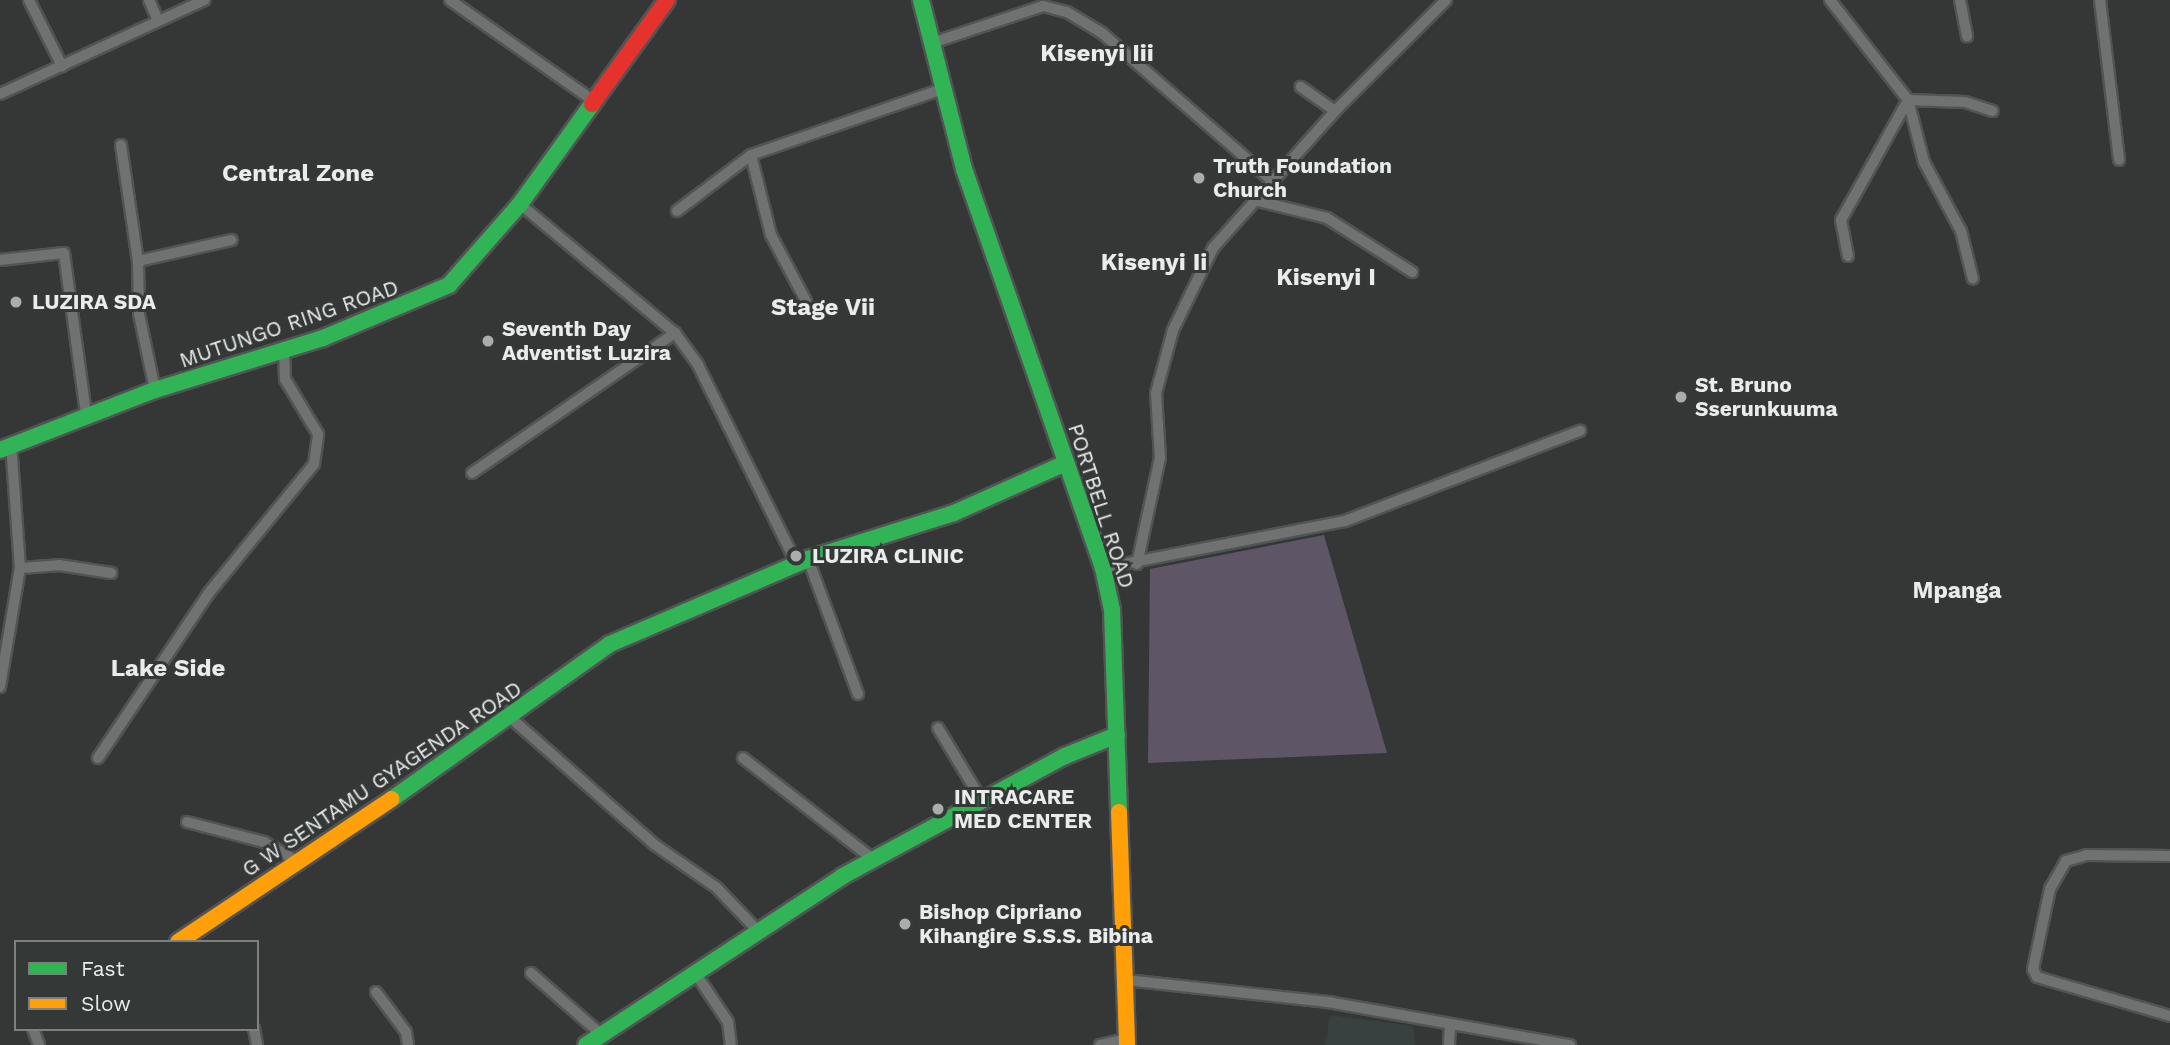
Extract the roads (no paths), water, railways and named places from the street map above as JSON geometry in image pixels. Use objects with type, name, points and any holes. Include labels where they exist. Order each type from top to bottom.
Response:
[{"type":"street","points":[[29,0],[62,66]]},
{"type":"street","points":[[149,0],[158,20]]},
{"type":"street","points":[[0,94],[204,0]]},
{"type":"street","points":[[450,0],[594,102]]},
{"type":"street","name":"MUTUNGO RING ROAD","points":[[6,446],[86,414],[284,349],[449,285],[520,204],[667,0]]},
{"type":"street","name":"PORTBELL ROAD","points":[[921,0],[978,215],[1103,568],[1114,634],[1127,1042]]},
{"type":"street","points":[[1137,564],[1160,458],[1156,393],[1173,330],[1213,248],[1258,201],[1270,179],[1446,0]]},
{"type":"street","points":[[1830,0],[1909,100],[1924,162],[1961,231],[1973,279]]},
{"type":"street","points":[[1960,0],[1967,36]]},
{"type":"street","points":[[2100,0],[2119,160]]},
{"type":"street","points":[[932,43],[1043,6],[1068,12],[1102,33],[1270,179]]},
{"type":"street","points":[[1301,87],[1335,111]]},
{"type":"street","points":[[677,211],[751,155],[943,89]]},
{"type":"street","points":[[1909,100],[1965,102],[1993,111]]},
{"type":"street","points":[[1848,256],[1841,220],[1909,100]]},
{"type":"street","points":[[121,145],[138,261],[139,314],[155,390]]},
{"type":"street","points":[[751,155],[771,235],[806,301]]},
{"type":"street","points":[[1258,201],[1327,218],[1412,272]]},
{"type":"street","points":[[520,204],[675,334],[698,365],[803,561],[859,694]]},
{"type":"street","points":[[138,261],[232,240]]},
{"type":"street","points":[[0,260],[64,253],[86,414]]},
{"type":"street","points":[[472,473],[675,334]]},
{"type":"street","points":[[98,758],[208,594],[314,464],[318,434],[285,379],[284,349]]},
{"type":"street","points":[[1103,568],[1137,564],[1345,521],[1580,431]]},
{"type":"street","points":[[0,687],[20,568],[6,446]]},
{"type":"street","name":"G W SENTAMU GYAGENDA ROAD","points":[[181,940],[512,719],[558,676],[610,644],[803,561],[954,513],[1066,463]]},
{"type":"street","points":[[20,568],[59,565],[111,573]]},
{"type":"street","points":[[512,719],[655,845],[717,888],[759,932]]},
{"type":"street","points":[[938,727],[981,799]]},
{"type":"street","points":[[586,1045],[874,860],[981,799],[1117,735]]},
{"type":"street","points":[[743,758],[874,860]]},
{"type":"street","points":[[187,822],[264,842],[298,862]]},
{"type":"street","points":[[2170,856],[2087,855],[2066,861],[2049,889],[2033,970],[2037,977],[2170,1016]]},
{"type":"street","points":[[531,973],[603,1036]]},
{"type":"street","points":[[696,974],[728,1022],[731,1045]]},
{"type":"street","points":[[1126,980],[1328,1002],[1570,1045]]},
{"type":"street","points":[[376,992],[406,1032],[408,1045]]},
{"type":"street","points":[[1450,1024],[1450,1045]]},
{"type":"street","points":[[1100,1045],[1127,1042]]},
{"type":"place","name":"Truth Foundation Church","points":[[1199,178]]},
{"type":"place","name":"LUZIRA SDA","points":[[16,302]]},
{"type":"place","name":"Seventh Day Adventist Luzira","points":[[488,341]]},
{"type":"place","name":"St. Bruno Sserunkuuma","points":[[1681,397]]},
{"type":"place","name":"LUZIRA CLINIC","points":[[796,556]]},
{"type":"place","name":"INTRACARE MED CENTER","points":[[938,809]]},
{"type":"place","name":"Bishop Cipriano Kihangire S.S.S. Bibina","points":[[905,924]]},
{"type":"district","name":"Kisenyi Iii","points":[[1097,54]]},
{"type":"district","name":"Central Zone","points":[[298,174]]},
{"type":"district","name":"Kisenyi Ii","points":[[1154,263]]},
{"type":"district","name":"Kisenyi I","points":[[1326,278]]},
{"type":"district","name":"Stage Vii","points":[[823,308]]},
{"type":"district","name":"Mpanga","points":[[1957,591]]},
{"type":"district","name":"Lake Side","points":[[168,669]]}]
